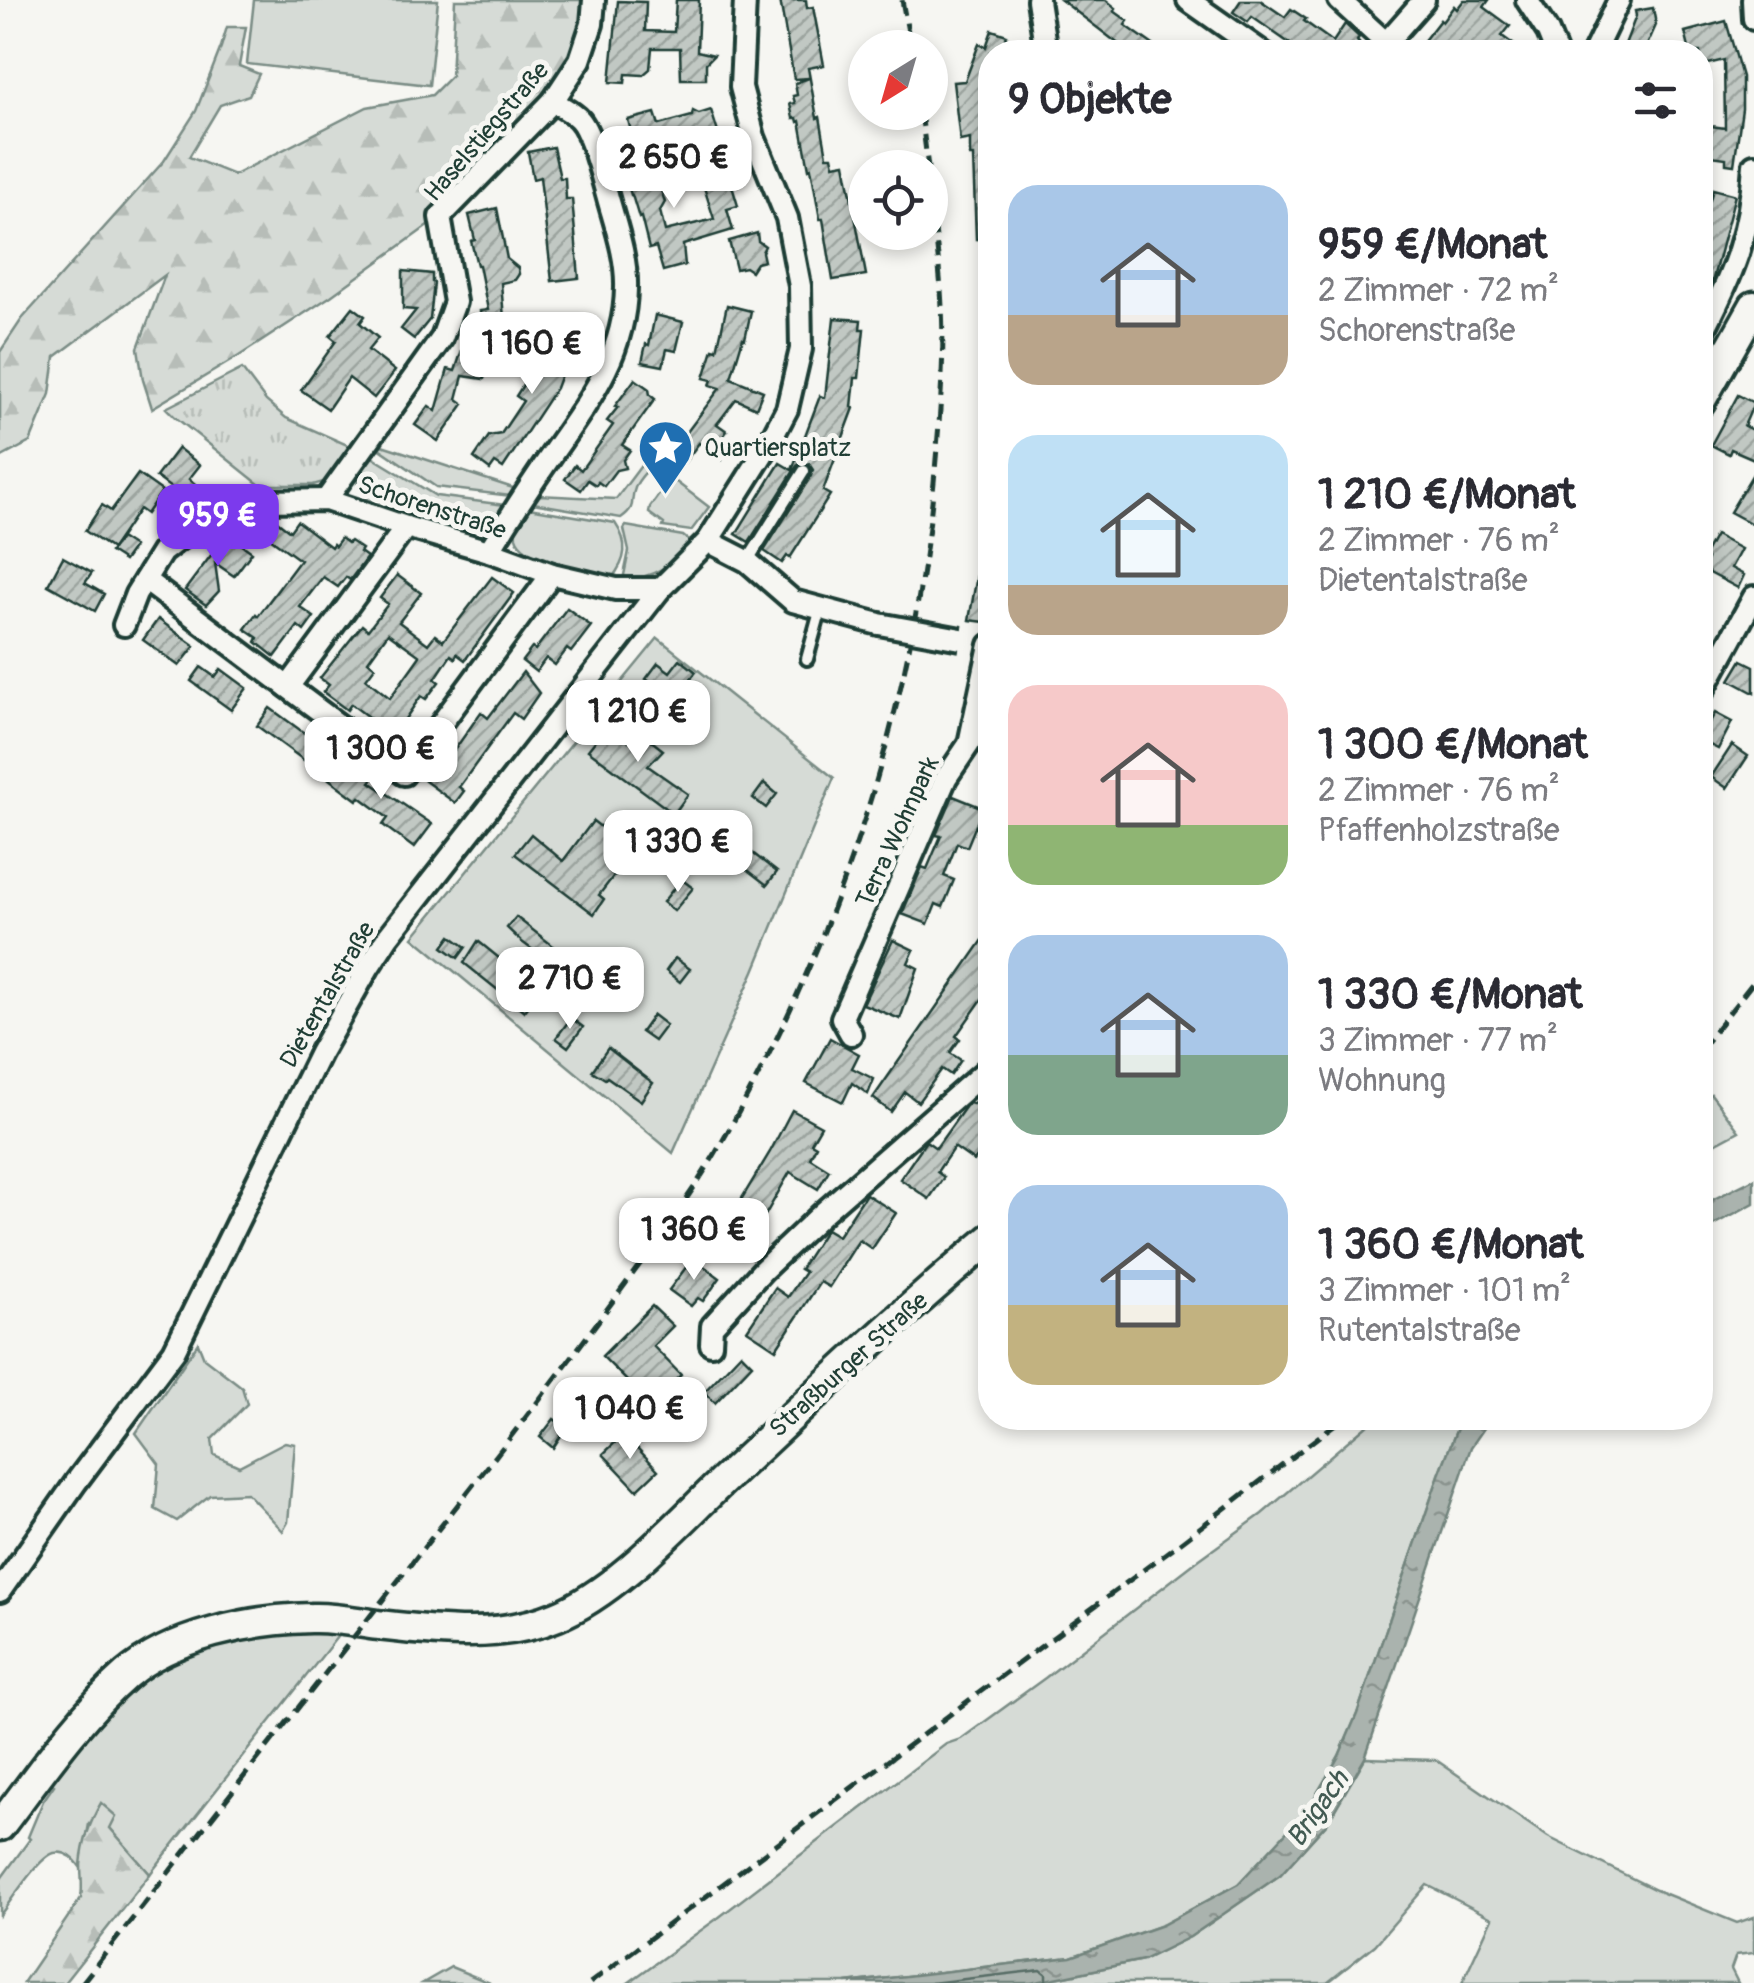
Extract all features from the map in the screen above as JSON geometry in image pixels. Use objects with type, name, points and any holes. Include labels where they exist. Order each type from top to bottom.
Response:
[{"type":"main road","points":[[1713,379],[1754,306]]},
{"type":"main road","name":"Straßburger Straße","points":[[0,1826],[74,1729],[128,1674],[172,1647],[224,1628],[275,1620],[315,1618],[448,1633],[516,1629],[559,1616],[613,1584],[978,1249]]},
{"type":"street","name":"Haselstiegstraße","points":[[326,500],[442,338],[455,302],[440,217],[553,102],[580,60],[592,24],[594,0]]},
{"type":"street","name":"Dietentalstraße","points":[[0,1591],[174,1352],[320,1053],[378,952],[660,589],[708,541],[766,450],[786,409],[802,349],[800,286],[787,218],[754,138],[741,87],[745,0]]},
{"type":"street","points":[[1038,0],[1044,40]]},
{"type":"street","points":[[1188,0],[1245,40]]},
{"type":"street","points":[[1339,0],[1375,40]]},
{"type":"street","points":[[1389,40],[1424,0]]},
{"type":"street","points":[[1527,0],[1551,40]]},
{"type":"street","points":[[1600,40],[1618,0]]},
{"type":"street","points":[[1753,0],[1754,19]]},
{"type":"street","points":[[489,551],[591,398],[612,359],[622,326],[626,286],[607,192],[580,119],[553,102]]},
{"type":"street","points":[[1713,313],[1742,247],[1754,165]]},
{"type":"street","name":"Schorenstraße","points":[[124,625],[136,594],[162,552],[216,516],[267,501],[326,500],[552,574],[616,589],[660,589]]},
{"type":"street","points":[[288,687],[406,528]]},
{"type":"street","points":[[708,541],[747,561],[793,602],[880,624],[978,642]]},
{"type":"street","points":[[145,580],[404,774],[552,574]]},
{"type":"street","points":[[1713,672],[1754,597]]},
{"type":"street","name":"Terra Wohnpark","points":[[851,1034],[842,1018],[946,778],[969,744],[978,701]]},
{"type":"street","points":[[711,1344],[712,1326],[763,1270],[978,1077]]},
{"type":"lane","points":[[747,561],[804,471]]},
{"type":"lane","points":[[806,658],[821,608]]},
{"type":"green space","points":[[254,0],[438,0],[429,85],[247,64]]},
{"type":"green space","points":[[455,0],[594,0],[580,60],[440,217],[331,296],[152,408],[138,348],[165,275],[55,357],[50,394],[30,442],[0,458],[0,352],[22,319],[164,161],[196,111],[227,27],[246,27],[239,66],[259,74],[249,95],[220,105],[189,157],[234,175],[367,107],[432,95],[451,76]]},
{"type":"green space","points":[[242,369],[266,401],[286,418],[352,447],[327,481],[313,485],[260,485],[166,408]]},
{"type":"green space","points":[[382,445],[516,489],[511,496],[436,487],[379,448]]},
{"type":"green space","points":[[372,457],[436,496],[505,505],[481,534],[456,532],[417,521],[379,505],[359,491],[359,478]]},
{"type":"green space","points":[[646,459],[709,507],[691,531],[663,527],[649,513],[669,481],[651,466],[638,482],[631,507],[621,518],[533,503],[539,495],[616,499]]},
{"type":"green space","points":[[529,508],[615,523],[623,538],[624,551],[611,579],[530,553],[516,537],[519,522]]},
{"type":"green space","points":[[626,526],[683,536],[693,544],[662,569],[623,580],[629,551]]},
{"type":"green space","points":[[658,638],[834,778],[673,1153],[413,937]]},
{"type":"green space","points":[[1713,1097],[1739,1131],[1713,1145]]},
{"type":"green space","points":[[198,1343],[204,1358],[242,1387],[247,1404],[212,1439],[214,1455],[239,1466],[285,1442],[295,1444],[288,1522],[283,1531],[247,1493],[210,1495],[177,1521],[155,1509],[159,1464],[136,1433]]},
{"type":"green space","points":[[1361,1430],[1456,1430],[1339,1756],[1308,1809],[1238,1884],[1162,1925],[1071,1957],[846,1983],[628,1983],[946,1744],[961,1739],[1045,1678],[1262,1514]]},
{"type":"green space","points":[[314,1628],[341,1632],[150,1874],[109,1827],[89,1824],[81,1868],[66,1854],[54,1853],[33,1871],[0,1915],[0,1880],[30,1839],[43,1801],[54,1785],[48,1781],[129,1688],[157,1670],[200,1651],[245,1638]]},
{"type":"green space","points":[[1365,1758],[1436,1760],[1548,1837],[1656,1890],[1737,1923],[1754,1917],[1754,1953],[1736,1955],[1731,1969],[1738,1983],[1462,1983],[1492,1918],[1427,1885],[1375,1945],[1327,1983],[1031,1983],[1143,1960],[1190,1937],[1280,1875],[1327,1823]]},
{"type":"green space","points":[[101,1803],[116,1816],[110,1828],[150,1874],[64,1983],[23,1983],[81,1898],[83,1849]]},
{"type":"green space","points":[[451,1967],[490,1983],[423,1983]]},
{"type":"water","points":[[1754,1179],[1754,1203],[1713,1225],[1713,1200]]},
{"type":"water","name":"Brigach","points":[[1456,1430],[1483,1430],[1471,1447],[1365,1758],[1327,1823],[1280,1875],[1190,1937],[1143,1960],[1031,1983],[846,1983],[1071,1957],[1162,1925],[1238,1884],[1308,1809],[1339,1756]]},
{"type":"building","points":[[676,0],[699,0],[697,51],[714,55],[706,63],[706,79],[681,79],[680,48],[652,48],[650,69],[643,75],[626,74],[625,83],[610,82],[618,1],[646,2],[645,31],[674,32]]},
{"type":"building","points":[[780,0],[806,0],[807,8],[813,7],[824,65],[808,68],[817,118],[820,117],[827,156],[832,156],[834,165],[845,163],[848,250],[861,250],[866,275],[833,280],[800,121],[793,118],[790,104],[795,103],[793,96],[797,95],[795,83],[809,78],[794,79]]},
{"type":"building","points":[[1061,0],[1106,0],[1128,21],[1125,25],[1146,40],[1113,40]]},
{"type":"building","points":[[1241,0],[1260,0],[1285,17],[1291,9],[1330,40],[1285,40],[1252,17],[1248,22],[1233,12]]},
{"type":"building","points":[[1464,0],[1489,0],[1484,7],[1510,26],[1502,36],[1508,40],[1424,40],[1454,6],[1457,9]]},
{"type":"building","points":[[1653,8],[1656,25],[1649,40],[1627,40],[1635,11]]},
{"type":"building","points":[[1726,21],[1742,77],[1734,165],[1726,164],[1726,158],[1713,156],[1713,126],[1725,128],[1724,60],[1713,63],[1713,40],[1687,40],[1685,32]]},
{"type":"building","points":[[1345,24],[1359,37],[1358,40],[1334,40]]},
{"type":"building","points":[[992,30],[1007,35],[1005,40],[988,40]]},
{"type":"building","points":[[978,47],[978,239],[973,156],[970,139],[960,141],[953,82],[965,81]]},
{"type":"building","points":[[711,110],[720,139],[726,137],[737,170],[719,175],[709,143],[693,148],[690,135],[636,150],[628,120],[655,113],[659,125],[692,116],[693,111],[699,114]]},
{"type":"building","points":[[615,142],[655,172],[665,202],[660,211],[665,231],[714,219],[703,184],[729,176],[738,206],[727,209],[733,230],[683,245],[685,265],[663,271],[656,247],[649,249]]},
{"type":"building","points":[[553,147],[560,178],[565,178],[566,199],[572,199],[579,278],[552,281],[540,177],[533,179],[528,152]]},
{"type":"building","points":[[1713,189],[1735,195],[1713,278]]},
{"type":"building","points":[[497,208],[507,259],[519,274],[515,280],[501,283],[505,330],[496,362],[489,360],[484,379],[463,376],[457,399],[464,404],[438,441],[415,425],[429,406],[436,411],[448,369],[455,371],[468,332],[483,337],[480,311],[488,310],[471,241],[475,240],[469,215]]},
{"type":"building","points":[[757,233],[758,241],[765,246],[764,261],[756,263],[751,271],[745,267],[736,269],[729,241]]},
{"type":"building","points":[[403,271],[432,274],[434,283],[430,319],[414,339],[401,329],[416,310],[403,309]]},
{"type":"building","points":[[727,305],[751,311],[731,378],[763,391],[756,408],[736,399],[717,424],[727,431],[722,438],[733,446],[722,460],[699,443],[681,467],[662,453],[677,431],[684,436],[720,388],[704,378],[713,349],[717,350]]},
{"type":"building","points":[[353,307],[365,316],[360,323],[378,338],[368,350],[395,371],[374,398],[349,378],[328,409],[301,390],[336,341],[330,336]]},
{"type":"building","points":[[655,315],[683,322],[676,351],[667,349],[663,366],[642,362]]},
{"type":"building","points":[[834,318],[861,320],[860,329],[864,329],[854,408],[823,491],[830,495],[790,558],[787,556],[782,563],[764,551],[811,476],[809,464],[797,466],[749,542],[736,534],[780,463],[792,470],[820,396],[825,398]]},
{"type":"building","points":[[574,320],[580,332],[573,357],[568,356],[556,388],[503,468],[495,463],[490,470],[474,458],[489,436],[501,434],[523,401],[516,396],[538,362],[543,345],[551,347],[558,322],[568,324]]},
{"type":"building","points":[[635,379],[655,399],[622,445],[630,450],[623,460],[625,468],[616,470],[604,486],[588,480],[581,490],[565,479],[575,465],[581,470],[613,425],[607,421]]},
{"type":"building","points":[[1738,395],[1754,403],[1744,426],[1754,431],[1754,459],[1731,449],[1729,454],[1713,446]]},
{"type":"building","points":[[178,448],[200,465],[189,479],[200,488],[190,502],[156,477]]},
{"type":"building","points":[[1754,472],[1754,525],[1730,512]]},
{"type":"building","points":[[138,474],[162,491],[146,514],[139,509],[112,549],[85,531],[102,505],[111,511]]},
{"type":"building","points":[[277,521],[290,531],[297,521],[331,547],[341,538],[350,541],[367,557],[350,580],[346,577],[338,587],[323,577],[300,607],[314,617],[304,631],[298,626],[275,657],[245,629],[300,560],[267,536]]},
{"type":"building","points":[[227,534],[252,552],[234,576],[215,563],[219,591],[206,605],[185,590]]},
{"type":"building","points":[[1715,535],[1741,549],[1731,568],[1744,575],[1738,588],[1713,575]]},
{"type":"building","points":[[120,538],[134,547],[124,561],[110,552]]},
{"type":"building","points":[[63,557],[92,573],[85,583],[104,594],[95,611],[48,585]]},
{"type":"building","points":[[978,570],[978,621],[969,620]]},
{"type":"building","points":[[397,575],[421,593],[399,622],[428,644],[435,635],[443,641],[492,577],[514,593],[465,660],[451,655],[435,679],[439,682],[426,699],[421,696],[405,719],[412,724],[395,746],[372,728],[376,723],[351,704],[347,710],[323,692],[329,685],[320,678],[362,625],[368,630],[388,604],[380,598]],"holes":[[[388,633],[420,656],[390,698],[366,679],[375,667],[368,661]]]},
{"type":"building","points":[[567,608],[591,626],[571,652],[567,649],[555,665],[546,658],[536,672],[522,661]]},
{"type":"building","points":[[158,619],[195,646],[179,666],[143,640]]},
{"type":"building","points":[[680,659],[696,672],[674,700],[646,679],[658,663],[670,672]]},
{"type":"building","points":[[1742,660],[1754,666],[1754,693],[1730,680]]},
{"type":"building","points":[[201,667],[215,677],[221,669],[247,688],[231,710],[191,681]]},
{"type":"building","points":[[523,672],[539,693],[521,719],[513,713],[459,787],[464,791],[455,803],[425,781],[442,759],[446,762],[481,712],[488,718]]},
{"type":"building","points":[[270,708],[318,743],[305,761],[257,726]]},
{"type":"building","points":[[1715,713],[1732,722],[1718,749],[1713,746]]},
{"type":"building","points":[[608,725],[628,741],[636,729],[663,750],[648,766],[688,794],[674,814],[588,750]]},
{"type":"building","points":[[1732,745],[1748,756],[1727,788],[1713,778]]},
{"type":"building","points":[[347,756],[375,776],[370,782],[432,824],[414,848],[383,825],[388,818],[329,779]]},
{"type":"building","points":[[764,783],[777,794],[766,808],[753,798]]},
{"type":"building","points":[[953,796],[978,806],[978,820],[967,847],[957,843],[944,876],[954,880],[943,907],[936,904],[928,924],[902,914],[922,867],[927,869],[941,836],[936,835]]},
{"type":"building","points":[[593,821],[637,855],[626,869],[622,865],[599,895],[604,899],[594,914],[515,854],[531,834],[563,861]]},
{"type":"building","points":[[723,824],[736,834],[733,838],[777,872],[767,885],[709,844]]},
{"type":"building","points":[[681,879],[693,888],[674,911],[663,902]]},
{"type":"building","points":[[516,917],[566,956],[557,968],[507,928]]},
{"type":"building","points":[[451,936],[466,947],[458,958],[443,947]]},
{"type":"building","points":[[893,940],[914,950],[908,963],[918,968],[900,1019],[863,1004]]},
{"type":"building","points":[[478,941],[515,971],[508,980],[533,999],[524,1011],[464,963]]},
{"type":"building","points":[[978,947],[978,1005],[956,1036],[960,1039],[950,1053],[961,1060],[951,1075],[942,1069],[918,1102],[905,1092],[891,1112],[873,1098]]},
{"type":"building","points":[[675,958],[690,969],[680,982],[666,971]]},
{"type":"building","points":[[601,983],[616,994],[607,1006],[592,995]]},
{"type":"building","points":[[653,1015],[666,1025],[654,1041],[641,1032]]},
{"type":"building","points":[[571,1018],[583,1027],[568,1047],[556,1038]]},
{"type":"building","points":[[830,1038],[859,1054],[852,1068],[874,1079],[868,1094],[852,1083],[843,1102],[806,1083]]},
{"type":"building","points":[[608,1048],[653,1083],[641,1101],[592,1071]]},
{"type":"building","points":[[978,1098],[978,1156],[974,1161],[954,1147],[937,1172],[944,1177],[929,1199],[900,1179],[926,1141],[936,1148],[966,1106]]},
{"type":"building","points":[[792,1110],[821,1126],[811,1143],[816,1146],[810,1158],[829,1170],[818,1189],[790,1172],[755,1233],[730,1218]]},
{"type":"building","points":[[866,1194],[896,1213],[872,1249],[859,1240],[829,1287],[820,1282],[776,1349],[747,1330],[775,1288],[788,1297],[805,1272],[800,1269],[826,1229],[838,1236]]},
{"type":"building","points":[[693,1258],[720,1278],[703,1301],[698,1298],[691,1306],[669,1290]]},
{"type":"building","points":[[652,1306],[673,1326],[653,1346],[681,1375],[651,1405],[602,1356]]},
{"type":"building","points":[[741,1353],[752,1364],[715,1403],[704,1392]]},
{"type":"building","points":[[554,1419],[566,1428],[553,1448],[540,1437]]},
{"type":"building","points":[[624,1434],[658,1470],[637,1490],[603,1454]]},
{"type":"railway","points":[[902,0],[908,30]]},
{"type":"railway","points":[[923,130],[926,150]]},
{"type":"railway","points":[[82,1983],[575,1352],[693,1189],[758,1076],[797,996],[861,830],[907,658],[923,571],[941,394],[943,351],[937,250]]},
{"type":"railway","points":[[1713,1033],[1754,981]]},
{"type":"railway","points":[[590,1983],[1327,1430]]},
{"type":"place","name":"Quartiersplatz","points":[[665,497]]}]
